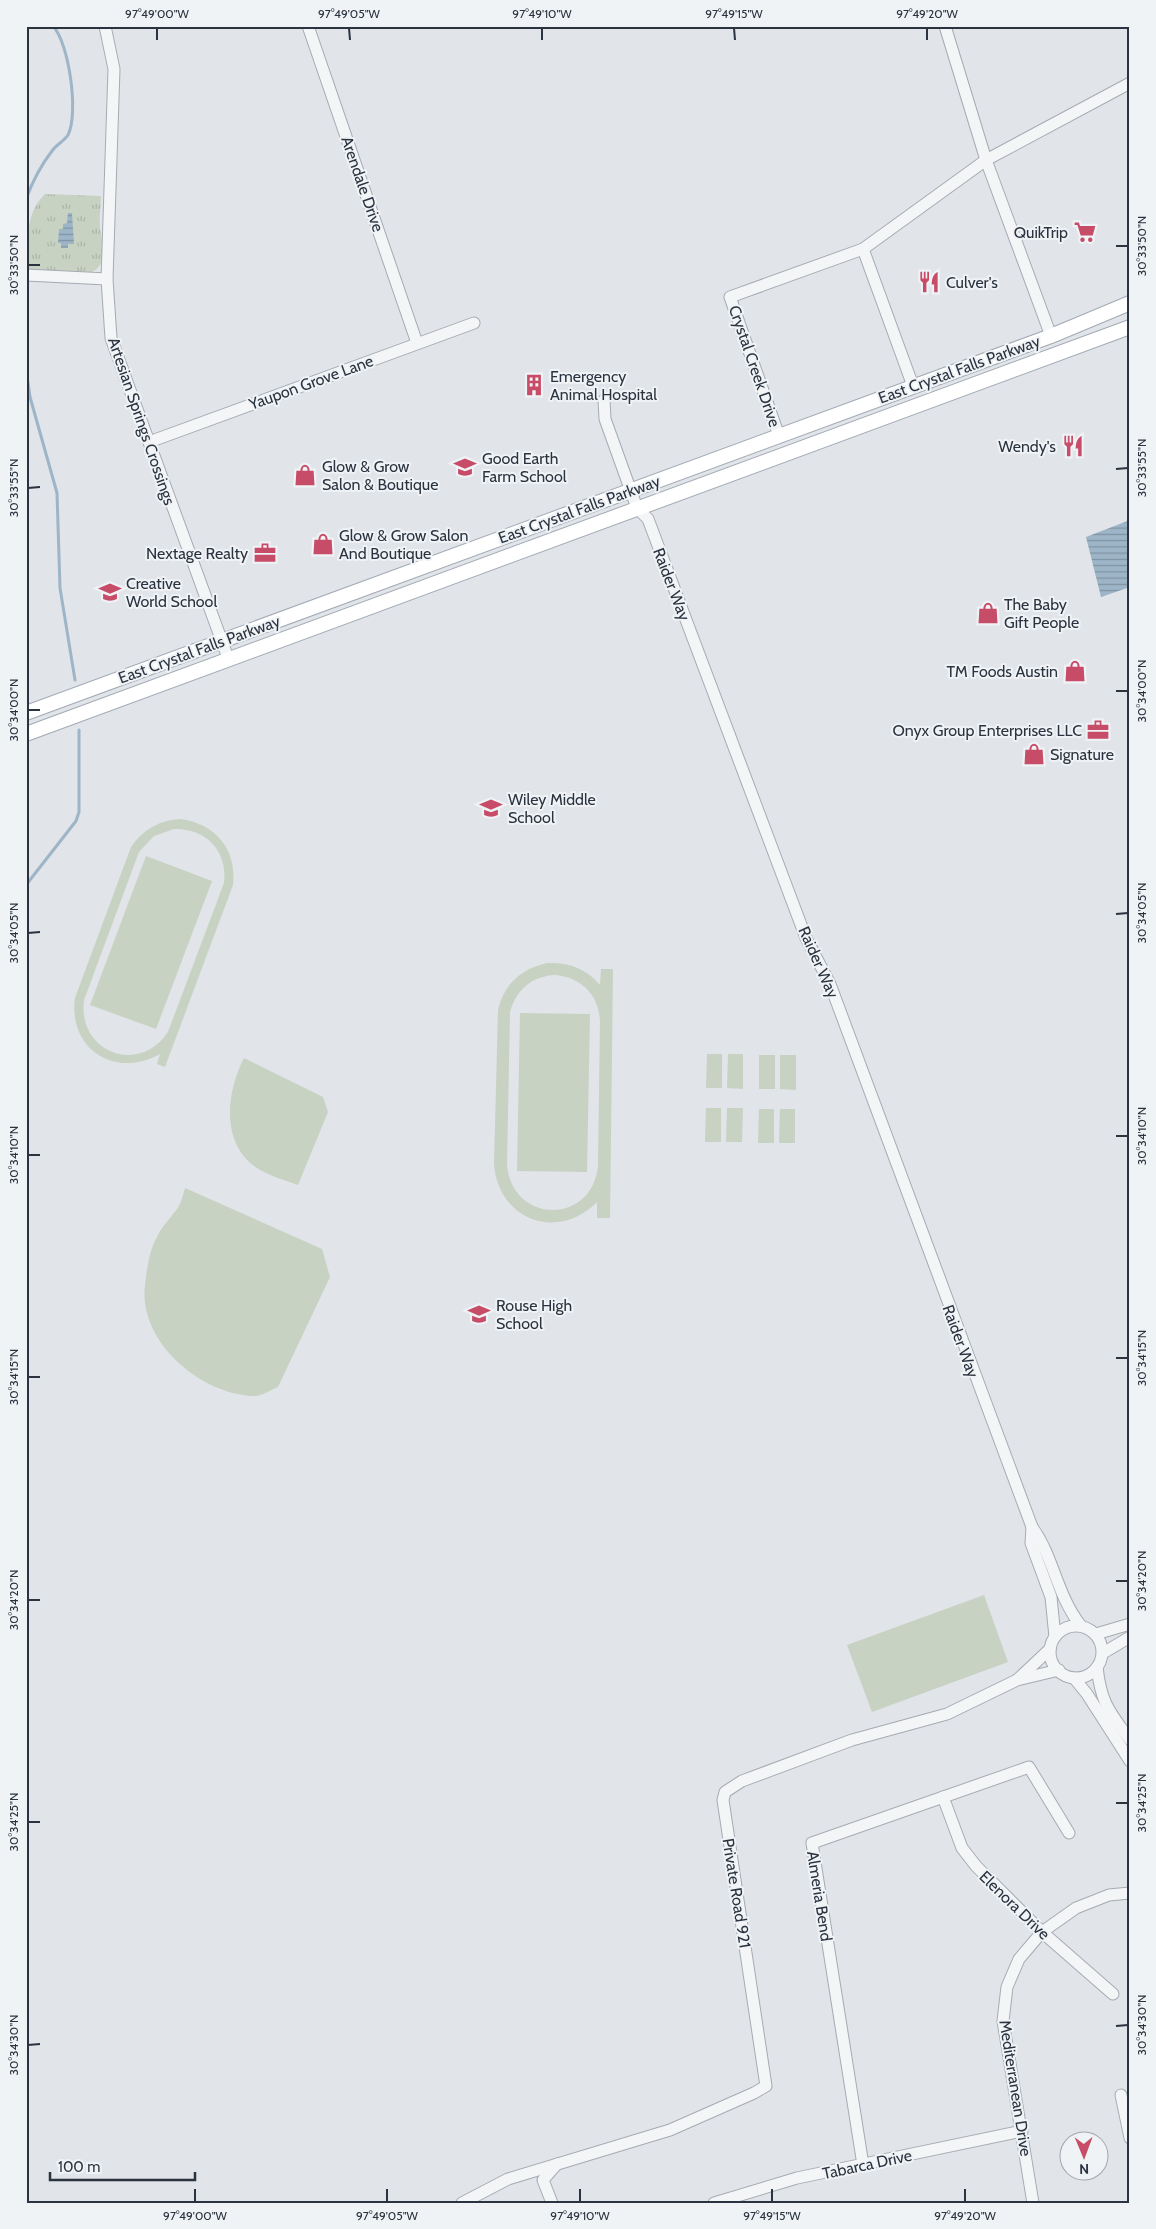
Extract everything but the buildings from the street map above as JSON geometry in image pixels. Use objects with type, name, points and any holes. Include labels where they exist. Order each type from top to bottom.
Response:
[{"type":"main road","name":"East Crystal Falls Parkway","points":[[26,713],[1051,336],[1130,303]]},
{"type":"main road","name":"East Crystal Falls Parkway","points":[[26,734],[428,584],[1130,327]]},
{"type":"main road","points":[[913,386],[920,404]]},
{"type":"main road","points":[[779,436],[785,453]]},
{"type":"main road","points":[[421,567],[428,584]]},
{"type":"street","name":"Arendale Drive","points":[[308,26],[417,343]]},
{"type":"street","points":[[945,26],[986,160],[1051,336]]},
{"type":"street","name":"Artesian Springs Crossings","points":[[108,27],[114,69],[107,279],[112,338],[228,658]]},
{"type":"street","points":[[913,386],[863,249],[986,160],[1130,83]]},
{"type":"street","name":"Crystal Creek Drive","points":[[779,436],[730,297],[863,249]]},
{"type":"street","points":[[27,275],[107,279]]},
{"type":"street","name":"Yaupon Grove Lane","points":[[149,442],[474,323]]},
{"type":"street","name":"Raider Way","points":[[604,400],[605,419],[636,508],[648,519],[806,938],[830,984],[848,1030],[911,1206],[1032,1527],[1041,1540],[1063,1599],[1081,1626]]},
{"type":"street","name":"Raider Way","points":[[1032,1527],[1031,1543],[1051,1597],[1055,1637]]},
{"type":"street","points":[[1096,1634],[1130,1624]]},
{"type":"street","points":[[1103,1654],[1096,1634],[1081,1626],[1065,1628],[1055,1637],[1050,1649],[1054,1664],[1058,1670],[1074,1678],[1087,1694],[1130,1761]]},
{"type":"street","points":[[1074,1678],[1091,1673],[1097,1667],[1103,1654],[1130,1637]]},
{"type":"street","name":"Private Road 921","points":[[1017,1680],[1050,1649]]},
{"type":"street","points":[[1097,1667],[1100,1691],[1105,1706],[1130,1740]]},
{"type":"street","name":"Private Road 921","points":[[462,2203],[508,2179],[670,2130],[766,2086],[723,1800],[724,1792],[742,1780],[852,1740],[946,1714],[1017,1680],[1058,1670]]},
{"type":"street","name":"Almeria Bend","points":[[862,2165],[812,1843],[1029,1767],[1069,1833]]},
{"type":"street","name":"Elenora Drive","points":[[943,1797],[962,1848],[976,1866],[1042,1932],[1113,1994]]},
{"type":"street","name":"Mediterranean Drive","points":[[1033,2203],[1003,2021],[1007,1987],[1019,1958],[1042,1932],[1076,1908],[1109,1896],[1130,1893]]},
{"type":"street","points":[[1121,2095],[1128,2118],[1130,2138]]},
{"type":"street","name":"Tabarca Drive","points":[[719,2202],[797,2178],[1022,2131]]},
{"type":"street","points":[[552,2203],[543,2180],[558,2163]]},
{"type":"green space","points":[[45,194],[101,196],[100,224],[103,255],[97,269],[92,272],[28,269],[30,220],[38,202]]},
{"type":"green space","points":[[181,819],[204,826],[222,841],[228,850],[231,861],[233,885],[165,1067],[157,1064],[160,1054],[143,1061],[127,1063],[112,1061],[98,1055],[87,1045],[79,1032],[75,1016],[75,998],[131,847],[147,830],[166,821]],"holes":[[[174,829],[185,830],[205,837],[213,844],[222,861],[224,883],[168,1032],[156,1045],[142,1053],[127,1055],[112,1052],[100,1045],[90,1033],[84,1018],[84,1000],[139,852],[154,836]]]},
{"type":"green space","points":[[146,856],[212,881],[156,1029],[90,1005]]},
{"type":"green space","points":[[547,963],[576,967],[589,974],[600,985],[601,969],[613,969],[610,1218],[597,1218],[597,1202],[582,1214],[565,1221],[548,1222],[532,1219],[518,1211],[506,1199],[498,1183],[494,1164],[498,1010],[509,985],[529,969]],"holes":[[[547,976],[564,976],[573,979],[587,989],[596,1003],[599,1012],[598,1166],[593,1186],[582,1199],[568,1208],[552,1210],[536,1207],[522,1198],[512,1184],[507,1164],[510,1012],[516,997],[532,981]]]},
{"type":"green space","points":[[520,1013],[590,1014],[587,1172],[517,1171]]},
{"type":"green space","points":[[707,1054],[722,1054],[722,1088],[706,1088]]},
{"type":"green space","points":[[728,1054],[743,1054],[743,1089],[727,1088]]},
{"type":"green space","points":[[759,1055],[775,1055],[775,1089],[759,1089]]},
{"type":"green space","points":[[780,1055],[796,1055],[796,1090],[780,1089]]},
{"type":"green space","points":[[244,1058],[323,1097],[328,1112],[298,1185],[272,1176],[254,1166],[240,1151],[234,1139],[230,1112],[231,1097],[238,1070]]},
{"type":"green space","points":[[706,1108],[721,1108],[721,1142],[705,1142]]},
{"type":"green space","points":[[727,1108],[743,1108],[742,1142],[726,1142]]},
{"type":"green space","points":[[759,1109],[774,1109],[774,1143],[758,1143]]},
{"type":"green space","points":[[780,1109],[795,1109],[795,1143],[779,1143]]},
{"type":"green space","points":[[185,1188],[322,1249],[330,1277],[278,1387],[262,1394],[253,1396],[233,1393],[213,1386],[194,1375],[176,1361],[162,1344],[151,1326],[145,1306],[145,1285],[150,1254],[159,1233],[180,1205]]},
{"type":"green space","points":[[984,1595],[1008,1662],[872,1712],[847,1645]]},
{"type":"water","points":[[68,213],[72,213],[74,244],[68,244],[68,248],[61,248],[61,243],[58,243],[59,229],[63,229],[63,224],[67,223]]},
{"type":"water","points":[[1130,520],[1130,587],[1101,597],[1086,537]]},
{"type":"waterway","points":[[26,199],[44,162],[68,135],[71,125],[73,111],[68,62],[64,47],[53,26]]},
{"type":"waterway","points":[[26,369],[30,397],[57,493],[60,588],[75,680]]},
{"type":"waterway","points":[[26,885],[76,821],[79,812],[79,730]]},
{"type":"place","name":"QuikTrip","points":[[1085,232]]},
{"type":"place","name":"Culver's","points":[[929,282]]},
{"type":"place","name":"Emergency Animal Hospital","points":[[534,385]]},
{"type":"place","name":"Wendy's","points":[[1073,446]]},
{"type":"place","name":"Good Earth Farm School","points":[[465,467]]},
{"type":"place","name":"Glow & Grow Salon & Boutique","points":[[305,475]]},
{"type":"place","name":"Glow & Grow Salon And Boutique","points":[[323,544]]},
{"type":"place","name":"Nextage Realty","points":[[265,553]]},
{"type":"place","name":"Creative World School","points":[[110,592]]},
{"type":"place","name":"The Baby Gift People","points":[[988,613]]},
{"type":"place","name":"TM Foods Austin","points":[[1075,671]]},
{"type":"place","name":"Onyx Group Enterprises LLC","points":[[1098,730]]},
{"type":"place","name":"Signature","points":[[1034,754]]},
{"type":"place","name":"Wiley Middle School","points":[[491,808]]},
{"type":"place","name":"Rouse High School","points":[[479,1314]]}]
